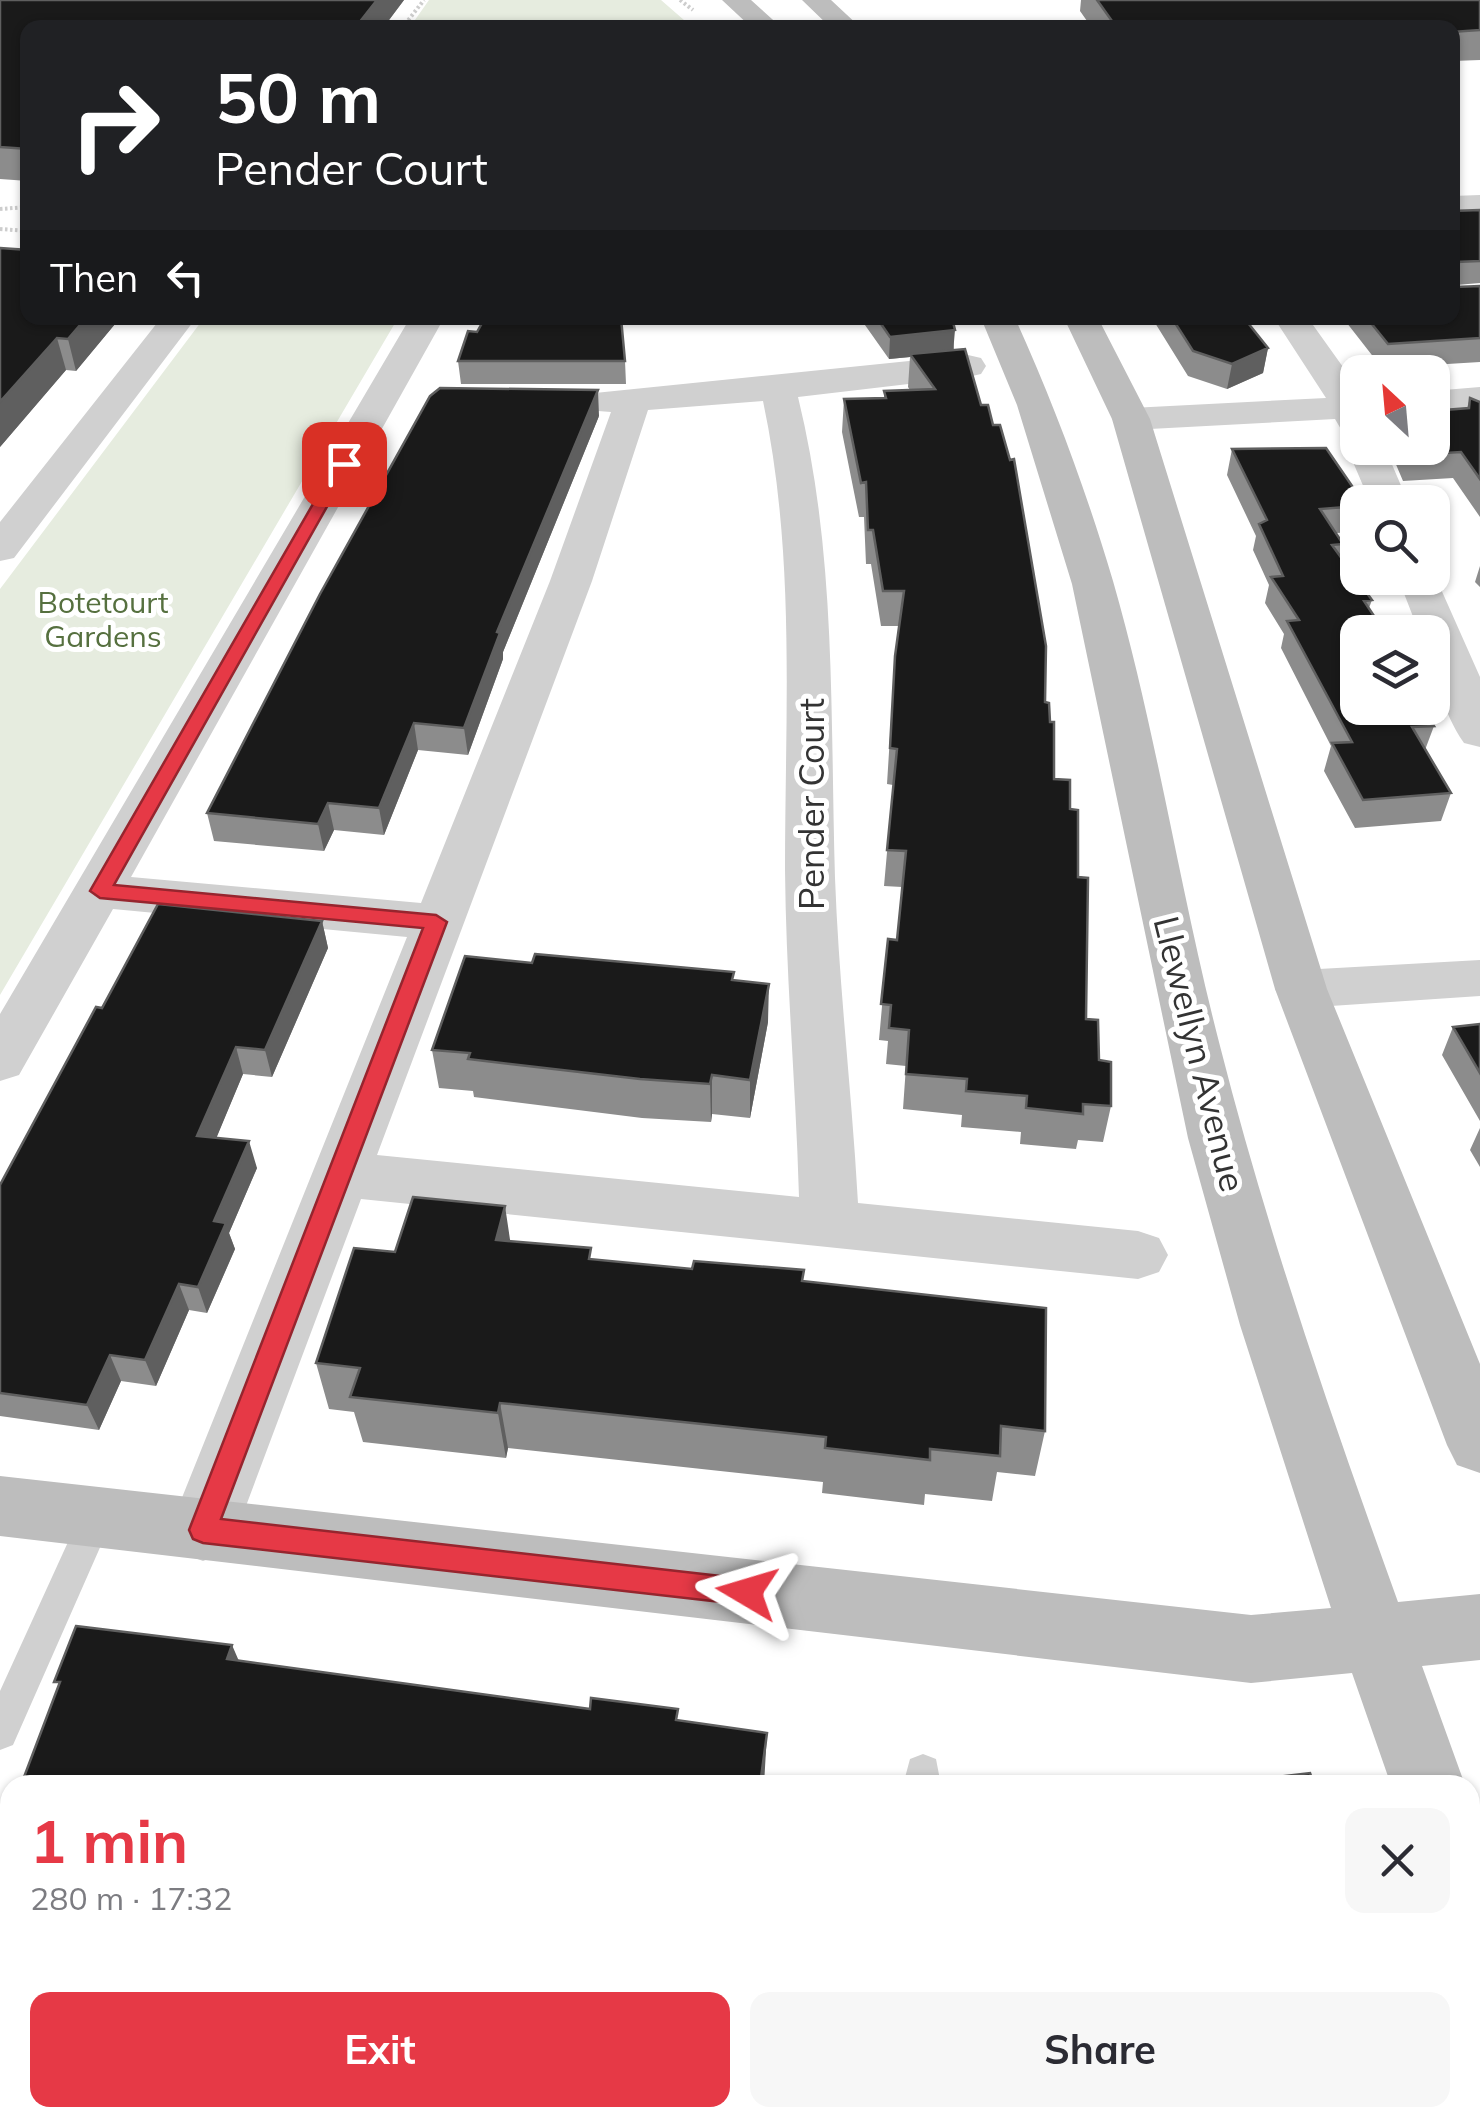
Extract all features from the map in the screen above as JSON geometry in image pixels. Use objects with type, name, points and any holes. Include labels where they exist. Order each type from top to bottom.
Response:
[{"type":"street","points":[[735,0],[759,20]]},
{"type":"street","points":[[815,0],[839,20]]},
{"type":"street","points":[[0,549],[175,325]]},
{"type":"street","points":[[0,1061],[399,398],[425,325]]},
{"type":"street","name":"Llewellyn Avenue","points":[[1001,325],[1045,421],[1100,598],[1193,1046],[1293,1396],[1425,1775]]},
{"type":"street","points":[[1084,325],[1131,419],[1301,989],[1480,1445]]},
{"type":"street","points":[[1296,325],[1340,391]]},
{"type":"street","points":[[558,402],[633,401],[968,366]]},
{"type":"street","name":"Pender Court","points":[[778,388],[794,449],[812,581],[811,912],[830,1223]]},
{"type":"street","points":[[1450,400],[1480,398]]},
{"type":"street","points":[[203,1530],[571,581],[633,401]]},
{"type":"street","points":[[1131,419],[1340,408]]},
{"type":"street","points":[[1427,595],[1480,732]]},
{"type":"street","points":[[100,891],[436,922]]},
{"type":"street","points":[[1301,989],[1480,978]]},
{"type":"street","points":[[340,1174],[1138,1255]]},
{"type":"street","points":[[0,1506],[1251,1649],[1480,1627]]},
{"type":"lane","points":[[0,1732],[96,1518]]},
{"type":"path","points":[[408,20],[424,0]]},
{"type":"green space","points":[[429,0],[661,0],[684,20],[415,20]]},
{"type":"green space","name":"Botetourt Gardens","points":[[199,325],[394,325],[0,995],[0,589]]},
{"type":"building","points":[[0,0],[377,0],[361,20],[20,20],[20,148],[0,147]]},
{"type":"building","points":[[1097,0],[1480,0],[1480,30],[1460,31],[1460,20],[1111,20]]},
{"type":"building","points":[[1480,210],[1480,261],[1460,262],[1460,211]]},
{"type":"building","points":[[0,248],[20,249],[20,325],[80,325],[68,339],[57,338],[0,402]]},
{"type":"building","points":[[1480,286],[1480,338],[1388,344],[1373,325],[1460,325],[1460,287]]},
{"type":"building","points":[[481,325],[622,325],[625,361],[458,361],[468,331],[477,332]]},
{"type":"building","points":[[882,325],[954,325],[955,330],[890,337]]},
{"type":"building","points":[[1176,325],[1250,325],[1268,348],[1232,364],[1193,351]]},
{"type":"building","points":[[965,349],[981,405],[988,405],[993,425],[1000,425],[1010,460],[1014,459],[1046,646],[1045,702],[1049,703],[1050,722],[1054,722],[1054,779],[1070,780],[1070,809],[1078,810],[1078,877],[1088,878],[1086,1019],[1098,1020],[1099,1060],[1111,1062],[1111,1106],[1083,1104],[1083,1114],[1026,1108],[1027,1096],[966,1091],[967,1079],[906,1074],[909,1030],[889,1028],[891,1005],[881,1004],[888,939],[897,940],[906,851],[887,850],[897,749],[890,748],[895,656],[904,591],[883,591],[873,530],[868,530],[866,482],[861,483],[844,399],[886,398],[884,391],[935,389],[910,354]]},
{"type":"building","points":[[440,388],[598,390],[497,632],[500,633],[464,728],[414,723],[379,808],[328,803],[318,824],[207,813],[320,594],[430,396]]},
{"type":"building","points":[[1470,398],[1480,402],[1480,479],[1461,452],[1450,453],[1450,410],[1469,408]]},
{"type":"building","points":[[1326,448],[1351,485],[1340,485],[1340,507],[1320,509],[1340,539],[1340,544],[1332,545],[1340,556],[1340,595],[1368,595],[1372,600],[1364,601],[1373,615],[1340,615],[1340,720],[1287,621],[1299,620],[1271,577],[1283,576],[1259,524],[1267,520],[1232,449]]},
{"type":"building","points":[[1343,725],[1433,725],[1412,727],[1451,793],[1363,800],[1332,743],[1352,742]]},
{"type":"building","points":[[158,904],[322,921],[265,1050],[236,1047],[197,1136],[249,1141],[214,1221],[226,1223],[198,1287],[179,1284],[145,1360],[110,1355],[87,1405],[0,1393],[0,1185],[96,1007],[102,1008]]},
{"type":"building","points":[[535,954],[734,972],[732,980],[769,984],[750,1080],[712,1075],[710,1084],[640,1079],[468,1059],[470,1053],[432,1050],[465,956],[532,963]]},
{"type":"building","points":[[1480,1024],[1480,1073],[1453,1027]]},
{"type":"building","points":[[413,1197],[505,1206],[496,1240],[591,1248],[589,1259],[692,1269],[694,1261],[804,1270],[802,1281],[1046,1308],[1045,1431],[1001,1426],[1000,1456],[930,1449],[930,1460],[825,1448],[826,1437],[500,1403],[498,1413],[350,1397],[360,1368],[316,1363],[354,1248],[395,1252]]},
{"type":"building","points":[[76,1626],[232,1645],[227,1659],[590,1709],[591,1698],[678,1709],[676,1720],[767,1733],[761,1775],[25,1775],[60,1682],[54,1682]]},
{"type":"route","points":[[344,464],[100,891],[436,922],[203,1530],[747,1592]]}]
